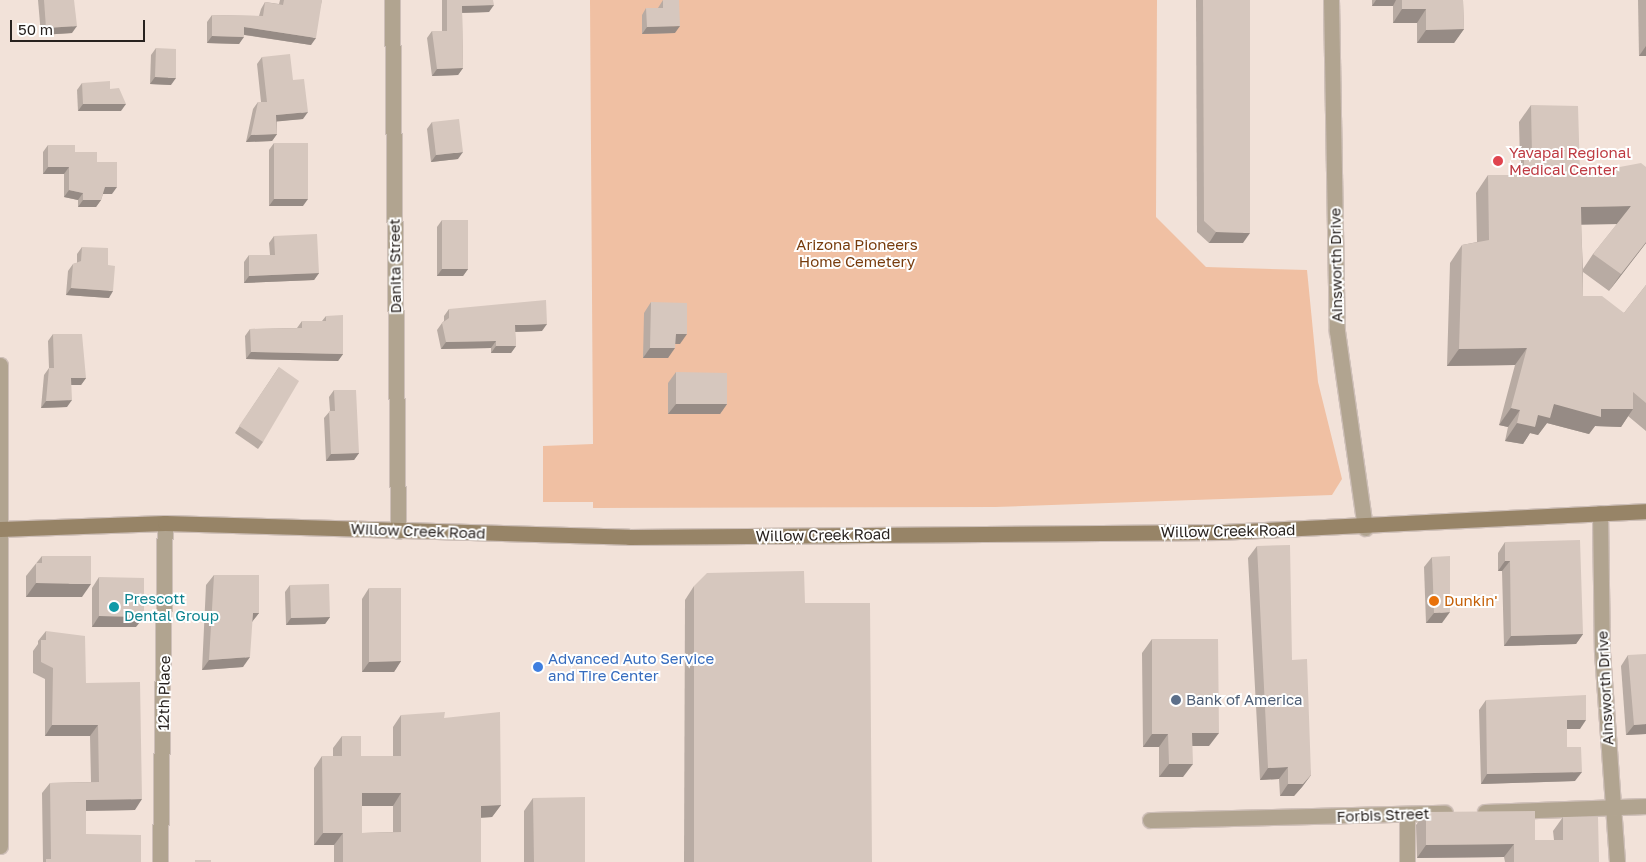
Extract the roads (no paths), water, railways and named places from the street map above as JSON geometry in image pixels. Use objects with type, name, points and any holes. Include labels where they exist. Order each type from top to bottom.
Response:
[{"type":"main road","name":"Willow Creek Road","points":[[0,529],[165,523],[629,537],[1365,528],[1646,511]]},
{"type":"street","name":"Danita Street","points":[[392,0],[398,531]]},
{"type":"street","name":"Ainsworth Drive","points":[[1331,0],[1337,331],[1365,528]]},
{"type":"street","points":[[0,364],[0,846]]},
{"type":"street","name":"Ainsworth Drive","points":[[1600,513],[1602,652],[1617,862]]},
{"type":"street","name":"12th Place","points":[[160,862],[165,523]]},
{"type":"street","name":"Forbis Street","points":[[1150,820],[1646,806]]},
{"type":"street","points":[[1406,814],[1407,862]]},
{"type":"place","name":"Yavapai Regional Medical Center","points":[[1498,161]]},
{"type":"place","name":"Dunkin'","points":[[1434,601]]},
{"type":"place","name":"Prescott Dental Group","points":[[114,607]]},
{"type":"place","name":"Advanced Auto Service and Tire Center","points":[[538,667]]},
{"type":"place","name":"Bank of America","points":[[1176,700]]},
{"type":"park label","name":"Arizona Pioneers Home Cemetery","points":[[857,252]]}]
